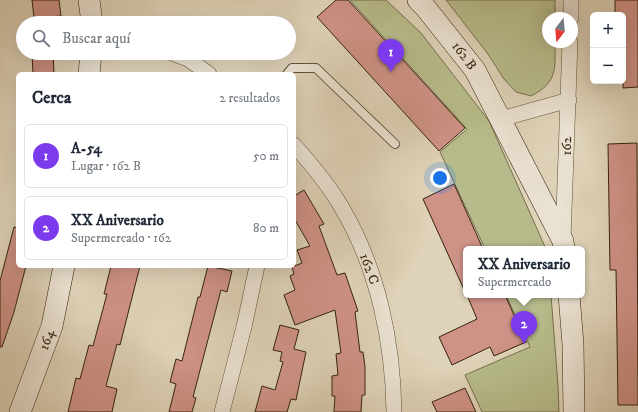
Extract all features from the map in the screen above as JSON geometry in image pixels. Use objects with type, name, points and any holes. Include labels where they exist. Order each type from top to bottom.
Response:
[{"type":"main road","points":[[89,0],[91,16]]},
{"type":"main road","name":"162 B","points":[[418,0],[475,70],[564,245]]},
{"type":"main road","points":[[89,72],[90,60]]},
{"type":"main road","name":"164","points":[[20,412],[52,326],[64,268]]},
{"type":"main road","points":[[568,298],[573,344],[574,412]]},
{"type":"street","points":[[571,0],[571,12]]},
{"type":"street","name":"162","points":[[564,245],[570,48]]},
{"type":"street","points":[[189,60],[206,72]]},
{"type":"street","points":[[501,119],[569,100]]},
{"type":"street","name":"162 C","points":[[296,148],[321,177],[342,208],[365,256],[381,305],[388,342],[393,382],[394,412]]},
{"type":"street","points":[[222,412],[244,327],[257,268]]},
{"type":"lane","points":[[289,72],[292,68],[316,68],[395,144]]},
{"type":"green space","points":[[350,0],[386,0],[421,33],[489,121],[545,246],[484,246],[440,152],[467,129]]},
{"type":"green space","points":[[446,0],[555,0],[555,12],[542,12],[542,48],[555,48],[555,67],[550,80],[540,91],[531,96],[516,92],[504,79],[488,54]]},
{"type":"green space","points":[[507,298],[551,298],[559,412],[482,412],[465,375],[530,347]]},
{"type":"building","points":[[32,0],[59,0],[61,16],[34,16]]},
{"type":"building","points":[[336,0],[348,0],[465,128],[439,151],[317,17]]},
{"type":"building","points":[[615,0],[638,0],[638,87],[623,88],[623,84],[626,84],[626,12],[615,12]]},
{"type":"building","points":[[32,60],[53,60],[54,72],[33,72]]},
{"type":"building","points":[[637,143],[638,405],[618,405],[616,270],[610,270],[608,144]]},
{"type":"building","points":[[454,184],[482,246],[463,246],[463,287],[423,199]]},
{"type":"building","points":[[304,190],[324,224],[319,226],[337,275],[345,273],[358,311],[355,312],[360,352],[363,352],[365,367],[365,395],[362,395],[361,412],[334,412],[335,396],[332,396],[332,376],[338,375],[336,354],[341,353],[335,310],[295,325],[284,295],[295,290],[290,276],[294,274],[292,268],[296,268],[296,265],[302,263],[297,250],[310,246],[296,222],[296,195]]},
{"type":"building","points":[[14,227],[16,228],[16,268],[25,268],[14,312],[2,347],[0,347],[0,281]]},
{"type":"building","points":[[110,268],[139,268],[120,345],[117,344],[106,386],[117,389],[112,412],[68,412],[76,378],[80,379],[89,345],[93,346],[107,294],[104,294]]},
{"type":"building","points":[[207,268],[218,268],[232,271],[227,292],[221,290],[193,397],[196,398],[192,412],[169,412],[176,384],[170,382],[176,359],[182,361],[198,297],[200,297]]},
{"type":"building","points":[[468,298],[506,298],[526,342],[494,356],[490,347],[452,365],[439,337],[477,319]]},
{"type":"building","points":[[280,325],[299,330],[294,349],[306,352],[296,400],[291,399],[287,412],[255,412],[262,386],[275,390],[283,362],[280,361],[282,352],[273,350]]},
{"type":"building","points":[[465,388],[476,412],[437,412],[432,402]]},
{"type":"place","name":"A-54","points":[[391,72]]},
{"type":"place","name":"XX Aniversario","points":[[524,344]]}]
